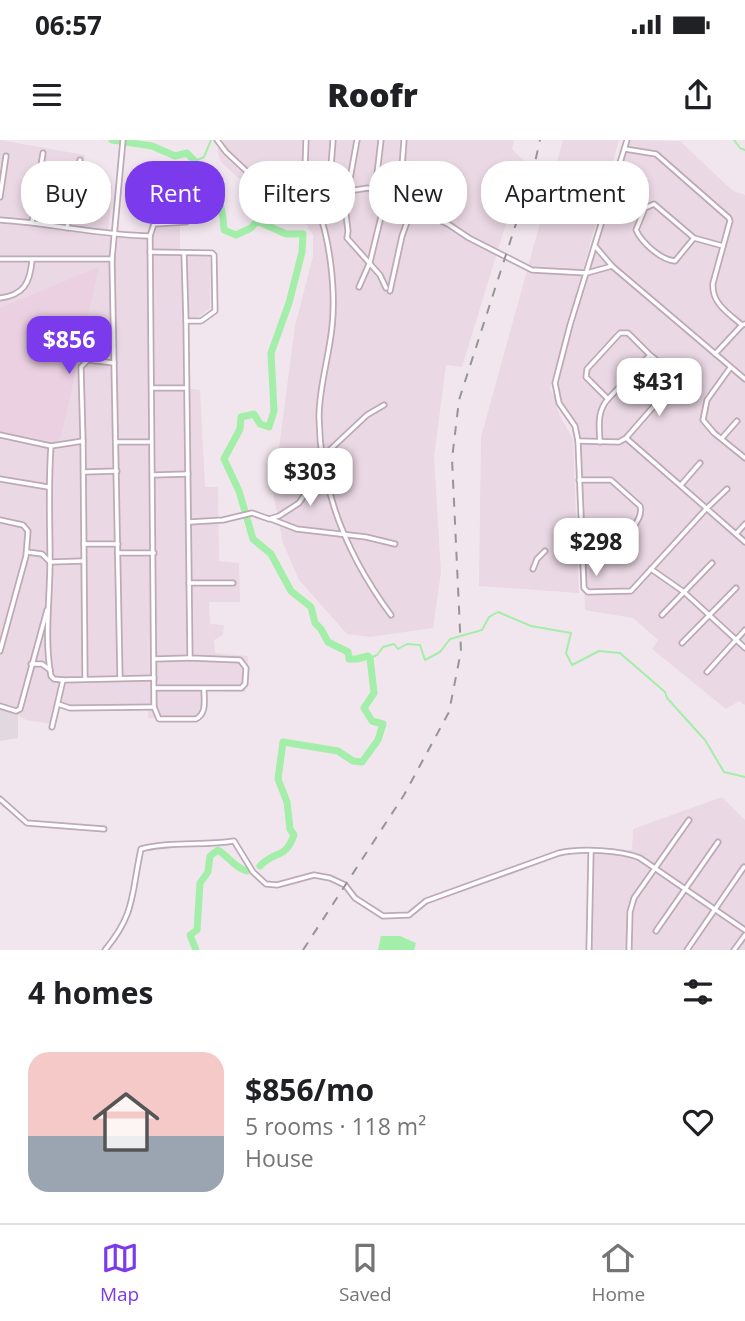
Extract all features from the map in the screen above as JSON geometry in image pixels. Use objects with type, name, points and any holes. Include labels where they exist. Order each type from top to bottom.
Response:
[{"type":"street","points":[[120,678],[112,259],[124,140]]},
{"type":"street","points":[[217,140],[239,164]]},
{"type":"street","points":[[305,161],[306,140]]},
{"type":"street","points":[[331,161],[333,140]]},
{"type":"street","points":[[353,161],[357,140]]},
{"type":"street","points":[[379,161],[381,140]]},
{"type":"street","points":[[402,161],[404,140]]},
{"type":"street","points":[[627,140],[555,383],[559,403],[575,426],[578,441],[584,588],[588,592],[631,591],[727,489]]},
{"type":"street","points":[[625,147],[656,154],[729,218],[712,293],[715,300],[743,325],[715,354]]},
{"type":"street","points":[[42,161],[43,153]]},
{"type":"street","points":[[0,197],[6,156]]},
{"type":"street","points":[[67,228],[80,160]]},
{"type":"street","points":[[694,239],[675,261],[667,261],[639,237],[636,230],[645,208],[654,204],[694,239],[723,246]]},
{"type":"street","points":[[0,220],[21,221]]},
{"type":"street","points":[[44,224],[113,235],[150,236]]},
{"type":"street","points":[[154,224],[149,252],[154,707],[159,719],[196,719],[204,711],[204,689]]},
{"type":"street","points":[[323,224],[330,266],[332,325],[319,416],[322,458],[330,499],[344,535],[391,615]]},
{"type":"street","points":[[347,224],[347,239],[370,262],[388,290],[406,224]]},
{"type":"street","points":[[359,287],[370,262],[379,224]]},
{"type":"street","points":[[448,224],[469,238],[532,270],[586,273],[612,266]]},
{"type":"street","points":[[595,246],[612,266],[745,379]]},
{"type":"street","points":[[149,252],[212,253],[215,256],[215,310],[201,321],[186,321]]},
{"type":"street","points":[[184,253],[190,659]]},
{"type":"street","points":[[0,259],[112,259]]},
{"type":"street","points":[[0,298],[10,297],[25,288],[30,277],[32,260]]},
{"type":"street","points":[[578,441],[619,442],[626,438],[675,382],[673,373],[628,333],[620,333],[586,373],[586,377],[608,399]]},
{"type":"street","points":[[600,442],[600,415],[603,405],[650,355]]},
{"type":"street","points":[[85,679],[81,367],[88,360],[114,363]]},
{"type":"street","points":[[730,368],[707,400],[703,420],[745,458]]},
{"type":"street","points":[[152,388],[186,388]]},
{"type":"street","points":[[269,519],[279,516],[302,499],[314,480],[317,464],[322,458],[367,415],[384,405]]},
{"type":"street","points":[[722,439],[737,421]]},
{"type":"street","points":[[0,435],[51,446],[83,441]]},
{"type":"street","points":[[626,438],[745,542]]},
{"type":"street","points":[[116,442],[151,442]]},
{"type":"street","points":[[51,446],[48,487],[48,605],[52,678],[154,678]]},
{"type":"street","points":[[681,485],[700,463]]},
{"type":"street","points":[[83,472],[117,471]]},
{"type":"street","points":[[153,475],[188,474]]},
{"type":"street","points":[[0,478],[48,487]]},
{"type":"street","points":[[579,480],[611,480],[642,510],[640,517],[610,550],[582,554]]},
{"type":"street","points":[[190,522],[223,520],[252,513],[297,529],[366,537],[395,544]]},
{"type":"street","points":[[0,520],[26,526],[28,530],[27,552],[0,652]]},
{"type":"street","points":[[736,534],[745,524]]},
{"type":"street","points":[[84,544],[118,544]]},
{"type":"street","points":[[533,569],[537,559],[545,551]]},
{"type":"street","points":[[27,552],[42,554],[50,562],[83,561]]},
{"type":"street","points":[[118,553],[154,553]]},
{"type":"street","points":[[662,615],[712,563]]},
{"type":"street","points":[[652,569],[684,592],[745,648]]},
{"type":"street","points":[[189,583],[233,583]]},
{"type":"street","points":[[682,643],[736,588]]},
{"type":"street","points":[[0,706],[16,711],[20,709],[48,605]]},
{"type":"street","points":[[0,626],[6,626]]},
{"type":"street","points":[[707,672],[745,630]]},
{"type":"street","points":[[155,659],[236,660],[245,664],[243,687],[155,688]]},
{"type":"street","points":[[31,664],[43,664],[50,670]]},
{"type":"street","points":[[52,727],[63,680]]},
{"type":"street","points":[[58,704],[70,708],[154,707]]},
{"type":"street","points":[[0,799],[27,823],[104,829]]},
{"type":"street","points":[[629,950],[631,905],[689,820]]},
{"type":"street","points":[[105,950],[120,932],[131,909],[141,849],[234,841],[253,872],[266,884],[277,885],[305,876],[322,876],[345,885],[355,898],[378,914],[390,916],[409,915],[426,901],[559,853],[579,849],[635,856],[655,867],[745,932],[734,950]]},
{"type":"street","points":[[656,931],[718,842]]},
{"type":"street","points":[[589,950],[592,851]]},
{"type":"street","points":[[687,950],[744,867]]},
{"type":"shaded area","points":[[0,140],[85,155],[84,161],[21,161],[21,224],[109,224],[108,236],[149,238],[149,224],[180,224],[180,254],[210,256],[210,308],[196,319],[184,319],[186,388],[200,390],[205,487],[218,487],[219,561],[239,563],[240,602],[209,602],[210,624],[224,625],[223,635],[214,640],[215,653],[248,656],[246,692],[205,691],[206,711],[196,719],[148,718],[148,707],[68,709],[56,706],[52,724],[26,720],[0,709]]},
{"type":"shaded area","points":[[224,140],[514,140],[512,149],[524,161],[481,161],[481,224],[506,224],[462,367],[446,365],[434,457],[441,572],[433,628],[370,637],[347,634],[299,580],[283,543],[273,493],[295,326],[313,256],[313,235],[306,224],[355,224],[355,161],[239,161],[239,178],[225,166],[225,161],[221,161],[217,151]]},
{"type":"shaded area","points":[[563,140],[619,140],[613,161],[557,161]]},
{"type":"shaded area","points":[[628,140],[680,141],[733,191],[745,195],[745,705],[739,701],[726,709],[652,649],[658,640],[633,618],[585,610],[577,432],[557,406],[573,439],[579,593],[479,586],[481,437],[540,224],[596,224],[550,388],[553,395],[603,224],[649,224],[649,161],[622,161]]},
{"type":"shaded area","points":[[99,267],[61,437],[56,442],[0,432],[0,308]]},
{"type":"shaded area","points":[[0,709],[18,715],[18,738],[0,741]]},
{"type":"shaded area","points":[[722,797],[745,820],[745,950],[586,950],[588,848],[632,850],[633,829]]},
{"type":"shaded area","points":[[381,936],[400,936],[416,943],[414,950],[378,950]]},
{"type":"waterway","points":[[112,140],[152,146],[175,156],[187,153],[214,187],[221,207],[224,230],[236,235],[251,228],[257,221],[286,234],[303,234],[302,252],[289,303],[271,353],[274,411],[269,427],[260,424],[254,414],[241,417],[240,429],[224,459],[239,491],[253,539],[271,554],[291,591],[311,607],[315,623],[328,642],[348,652],[349,659],[370,658],[374,693],[364,708],[372,721],[383,724],[378,740],[362,762],[353,761],[338,751],[283,742],[278,779],[287,802],[290,829],[294,835],[283,852],[260,866]]},
{"type":"waterway","points":[[195,161],[204,157],[211,140]]},
{"type":"waterway","points":[[734,140],[745,150]]},
{"type":"waterway","points":[[370,658],[377,655],[383,647],[394,644],[398,649],[407,644],[420,645],[425,660],[440,652],[450,639],[482,630],[489,617],[498,612],[531,626],[571,633],[566,653],[572,665],[599,651],[620,653],[665,692],[667,698],[705,740],[724,772],[745,777]]},
{"type":"waterway","points":[[196,950],[190,935],[197,930],[200,883],[208,872],[210,856],[218,850],[247,871]]},
{"type":"railway","points":[[303,950],[404,795],[449,712],[461,651],[452,459],[459,400],[533,171],[540,140]]}]
